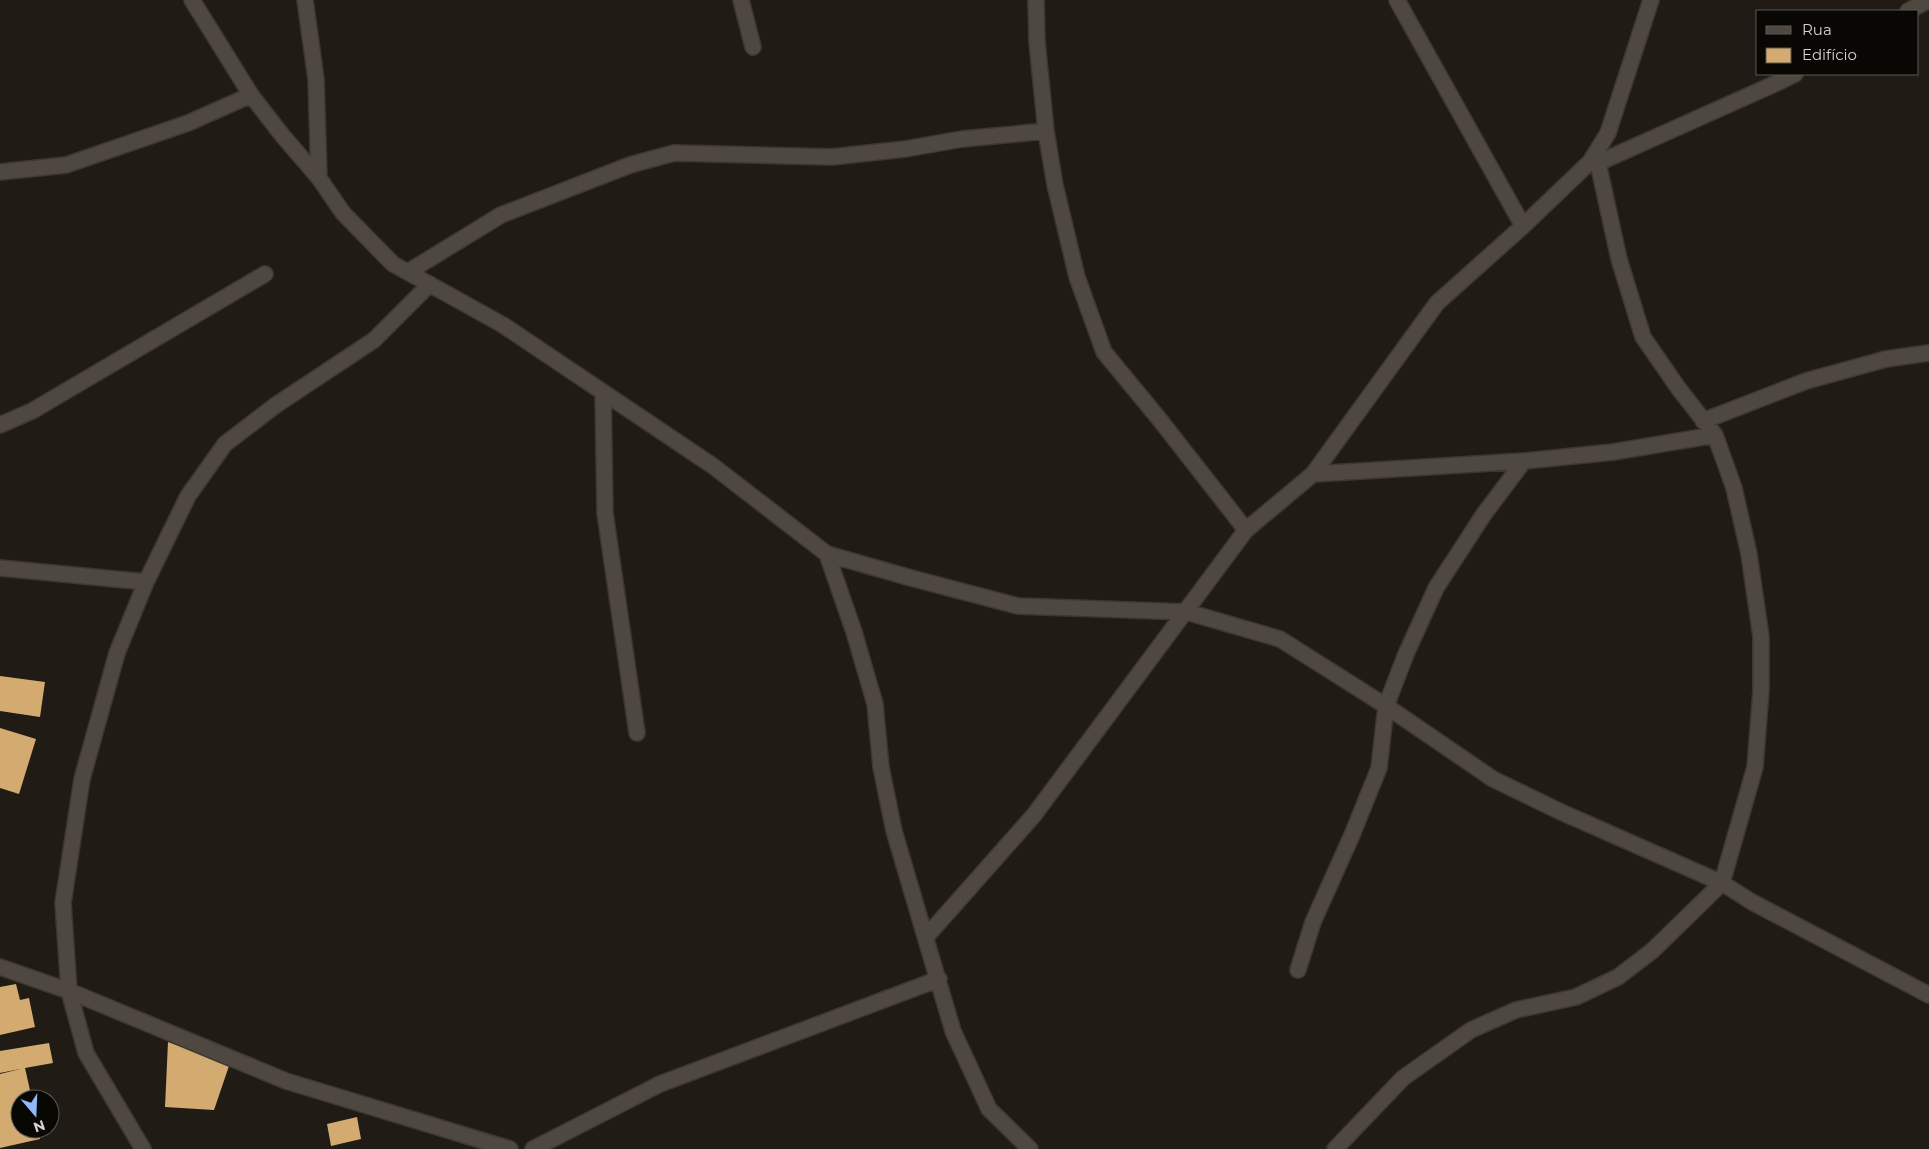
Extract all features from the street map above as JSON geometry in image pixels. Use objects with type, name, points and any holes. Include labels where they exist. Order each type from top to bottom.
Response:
[{"type":"street","points":[[192,0],[251,94],[282,135],[319,178],[349,219],[393,264],[503,325],[713,466],[827,554],[1018,606],[1187,612],[1280,639],[1386,706],[1493,779],[1561,812],[1722,883],[1752,902],[1929,995]]},
{"type":"street","points":[[305,0],[316,79],[319,178]]},
{"type":"street","points":[[741,0],[753,47]]},
{"type":"street","points":[[1036,0],[1037,42],[1046,131],[1055,185],[1077,277],[1104,352],[1246,530]]},
{"type":"street","points":[[1397,0],[1523,226]]},
{"type":"street","points":[[1336,1149],[1403,1078],[1471,1030],[1516,1010],[1576,997],[1618,977],[1652,951],[1722,883],[1755,767],[1761,691],[1761,637],[1749,554],[1734,488],[1714,435],[1643,338],[1619,258],[1594,162],[1608,133],[1652,0]]},
{"type":"street","points":[[1910,10],[1929,0]]},
{"type":"street","points":[[926,937],[1034,814],[1187,612],[1246,530],[1314,474],[1437,302],[1594,162],[1793,75]]},
{"type":"street","points":[[0,172],[66,165],[188,124],[251,94]]},
{"type":"street","points":[[408,272],[501,215],[630,165],[674,153],[832,157],[905,149],[962,139],[1046,131]]},
{"type":"street","points":[[0,425],[32,411],[265,274]]},
{"type":"street","points":[[143,1149],[86,1053],[69,991],[63,903],[82,779],[117,653],[146,582],[188,496],[225,444],[276,405],[374,340],[430,284]]},
{"type":"street","points":[[1703,421],[1806,381],[1886,359],[1929,353]]},
{"type":"street","points":[[603,393],[606,513],[637,733]]},
{"type":"street","points":[[1314,474],[1524,461],[1613,452],[1714,435]]},
{"type":"street","points":[[1298,970],[1313,922],[1352,836],[1379,768],[1386,706],[1406,654],[1436,588],[1484,514],[1524,461]]},
{"type":"street","points":[[827,554],[854,632],[875,704],[881,767],[887,803],[953,1032],[990,1109],[1030,1149]]},
{"type":"street","points":[[0,568],[146,582]]},
{"type":"street","points":[[0,967],[69,991],[286,1081],[510,1149]]},
{"type":"street","points":[[533,1149],[660,1084],[939,979]]},
{"type":"building","points":[[0,676],[45,682],[40,717],[0,711]]},
{"type":"building","points":[[0,728],[36,739],[19,794],[0,788]]},
{"type":"building","points":[[16,984],[20,1000],[29,998],[35,1027],[0,1035],[0,987]]},
{"type":"building","points":[[168,1042],[230,1063],[214,1110],[165,1107]]},
{"type":"building","points":[[49,1043],[53,1063],[25,1068],[30,1089],[10,1089],[10,1139],[40,1139],[0,1148],[0,1074],[20,1069],[0,1073],[0,1051]]},
{"type":"building","points":[[357,1117],[361,1139],[331,1146],[327,1124]]}]
